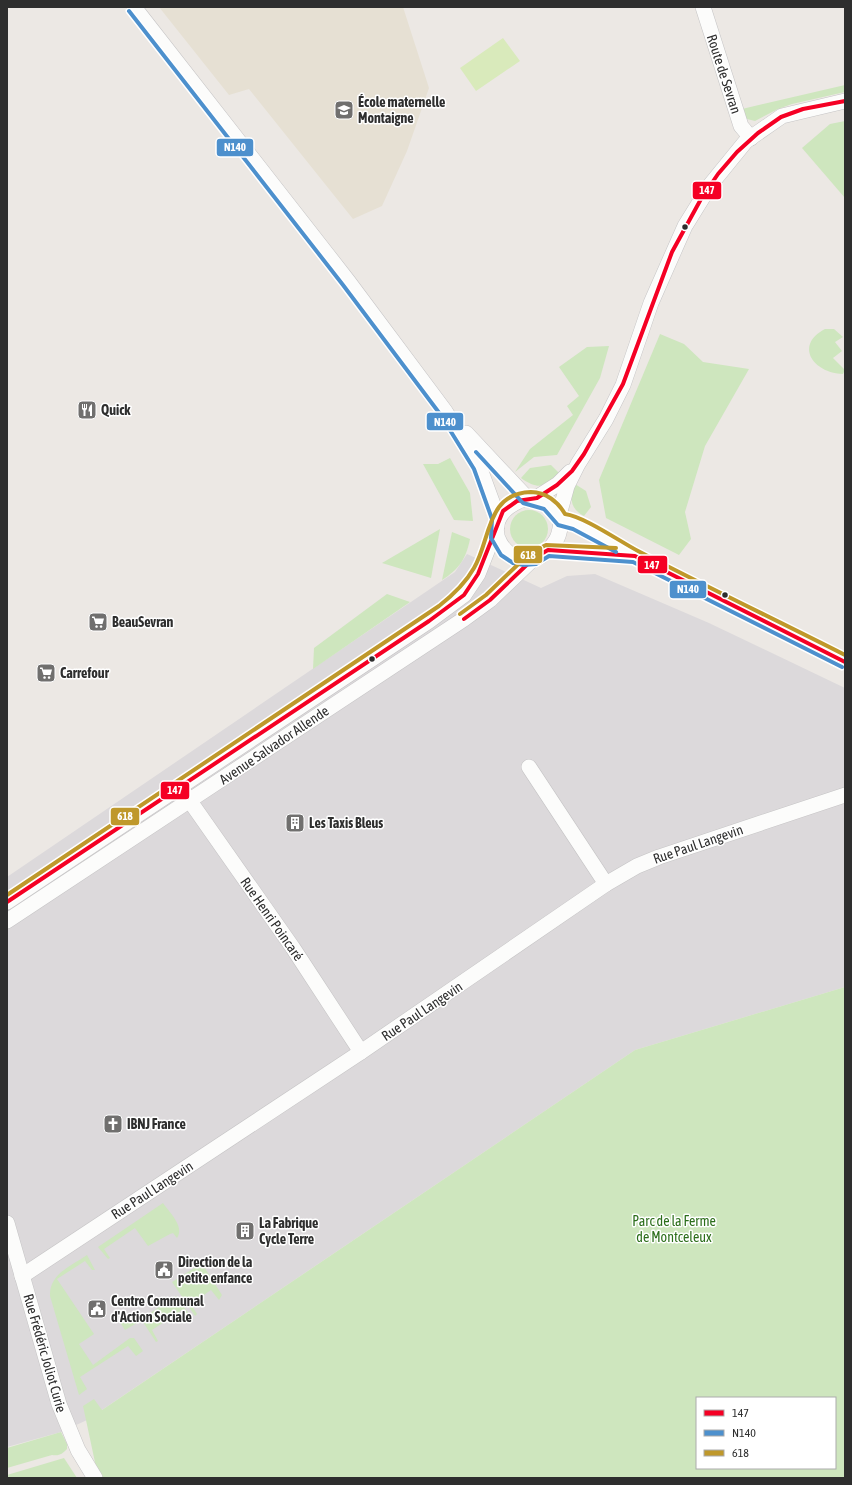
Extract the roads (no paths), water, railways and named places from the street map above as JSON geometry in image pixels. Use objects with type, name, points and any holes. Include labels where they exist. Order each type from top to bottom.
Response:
[{"type":"street","points":[[134,7],[348,281],[445,411],[479,466],[497,522],[499,542],[505,550],[515,557],[525,559],[534,558],[548,550],[558,538],[560,517],[567,486],[578,464],[606,419],[622,385],[651,303],[685,226],[711,184],[746,141],[782,116],[845,101]]},
{"type":"street","name":"Route de Sevran","points":[[702,7],[741,126],[751,138]]},
{"type":"street","points":[[445,411],[532,498],[545,502],[560,517],[581,526],[635,556],[845,662]]},
{"type":"street","points":[[497,522],[504,509],[515,502],[532,498],[558,484],[578,464]]},
{"type":"street","name":"Avenue Salvador Allende","points":[[7,902],[429,621],[464,594],[478,574],[497,522]]},
{"type":"street","points":[[548,550],[635,556]]},
{"type":"street","name":"Avenue Salvador Allende","points":[[7,921],[464,619],[490,600],[534,558]]},
{"type":"street","points":[[529,767],[606,884]]},
{"type":"street","name":"Rue Henri Poincaré","points":[[180,786],[288,942],[361,1052]]},
{"type":"street","name":"Rue Paul Langevin","points":[[22,1276],[361,1052],[606,884],[637,866],[659,857],[845,795]]},
{"type":"street","name":"Rue Frédéric Joliot Curie","points":[[7,1223],[59,1404],[78,1450],[95,1478]]},
{"type":"place","name":"École maternelle Montaigne","points":[[344,110]]},
{"type":"place","name":"Quick","points":[[87,410]]},
{"type":"place","name":"BeauSevran","points":[[98,622]]},
{"type":"place","name":"Carrefour","points":[[46,673]]},
{"type":"place","name":"Les Taxis Bleus","points":[[295,823]]},
{"type":"place","name":"IBNJ France","points":[[113,1124]]},
{"type":"place","name":"La Fabrique Cycle Terre","points":[[245,1231]]},
{"type":"place","name":"Direction de la petite enfance","points":[[164,1270]]},
{"type":"place","name":"Centre Communal d'Action Sociale","points":[[97,1309]]},
{"type":"park label","name":"Parc de la Ferme de Montceleux","points":[[674,1230]]}]
